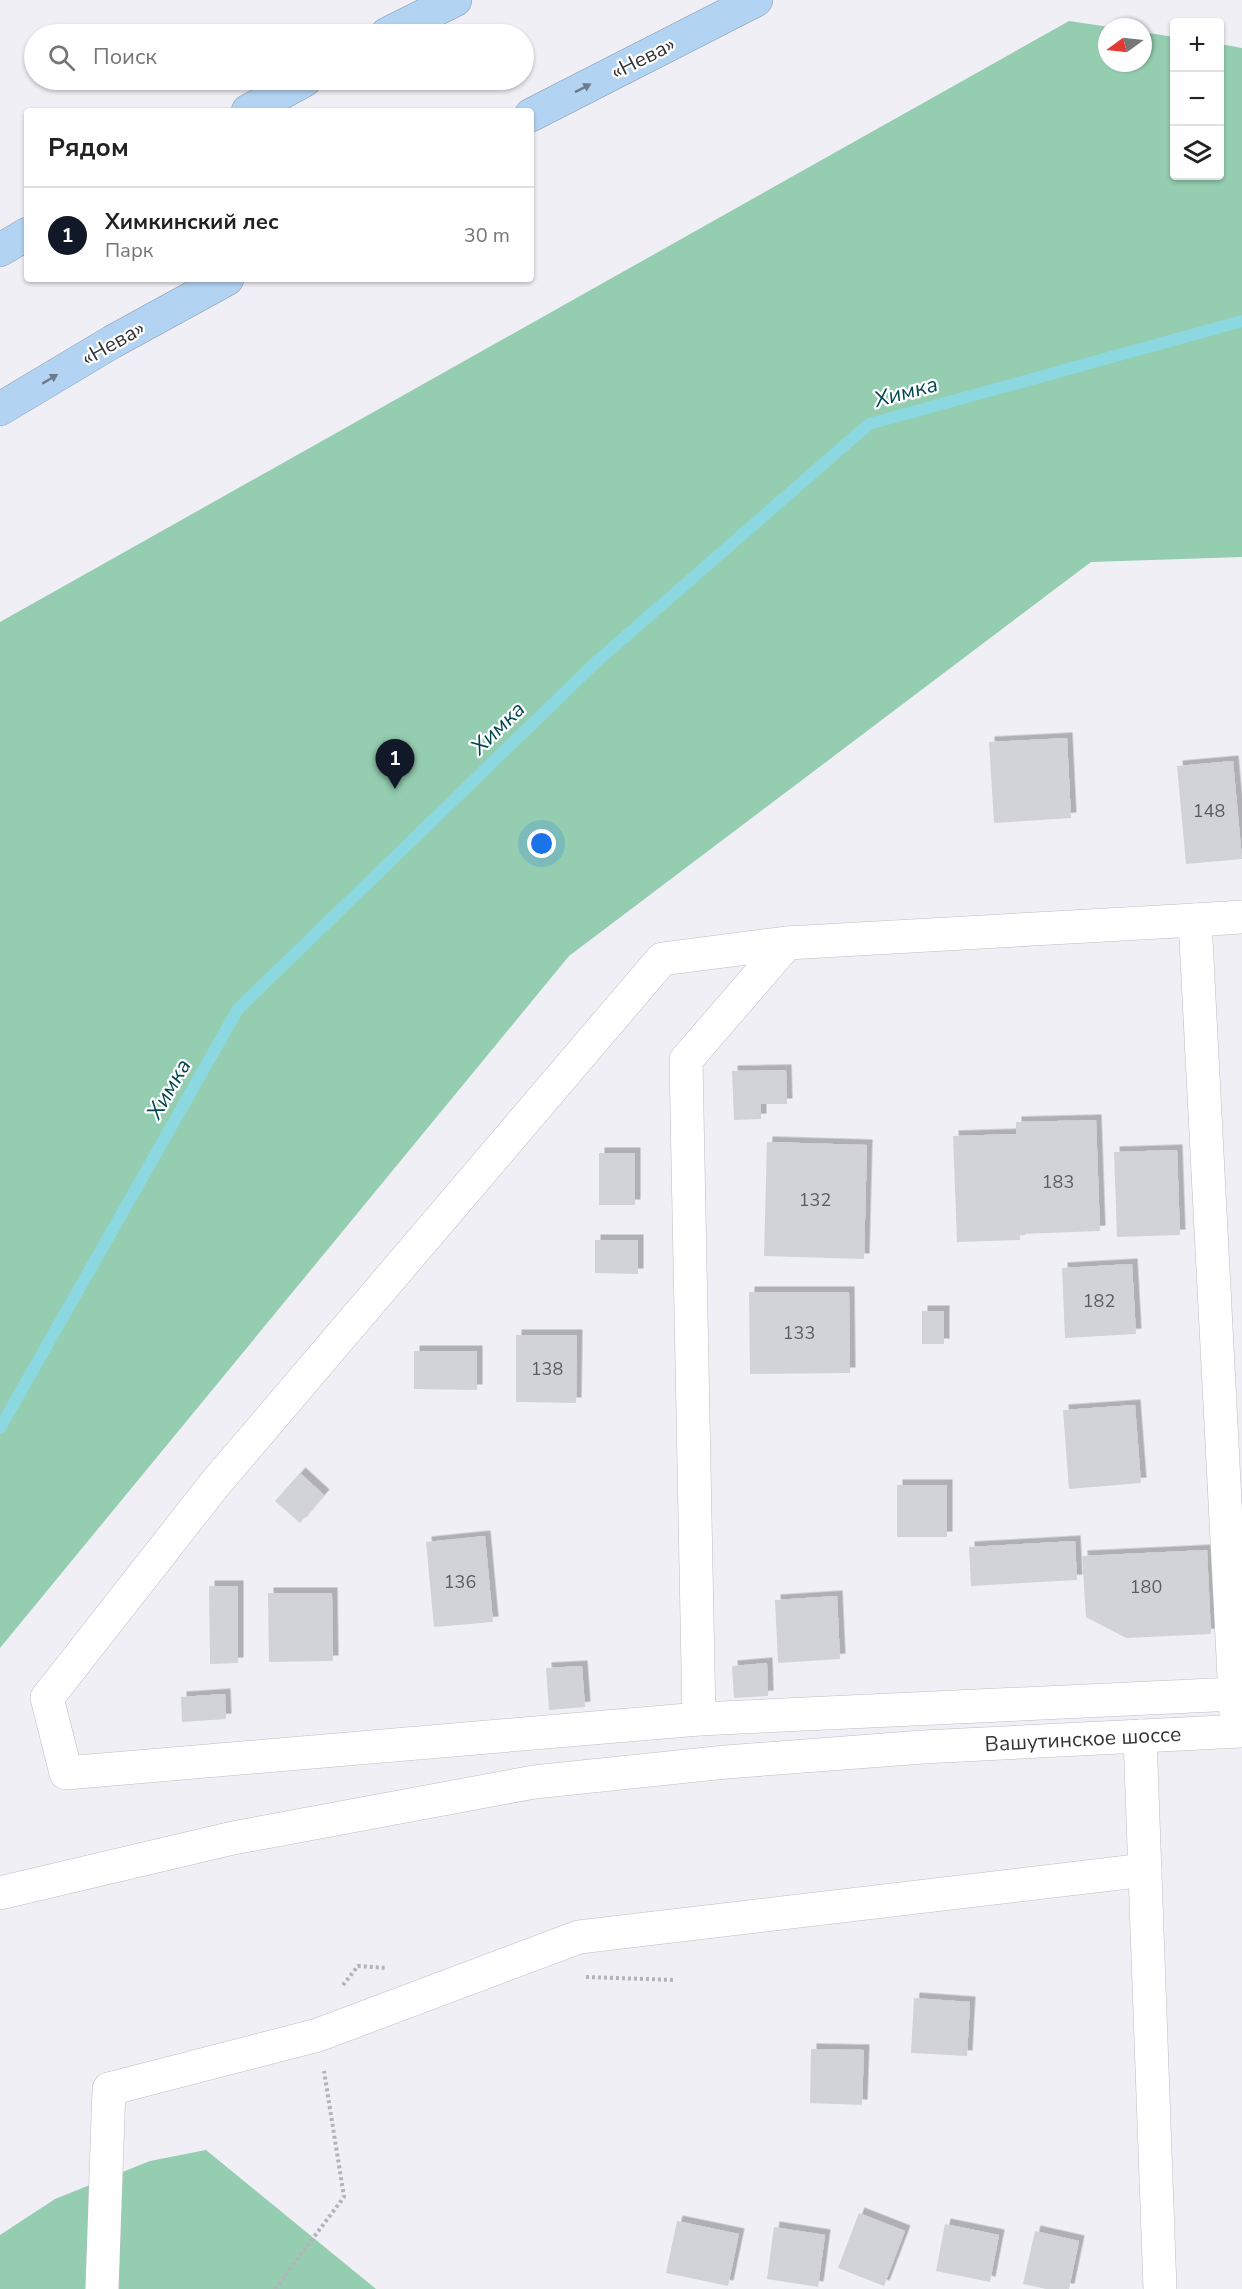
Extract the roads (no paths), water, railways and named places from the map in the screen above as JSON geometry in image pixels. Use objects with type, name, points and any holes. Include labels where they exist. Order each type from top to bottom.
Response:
[{"type":"highway","points":[[407,24],[455,0]]},
{"type":"highway","name":"«Нева»","points":[[534,113],[756,0]]},
{"type":"highway","points":[[254,108],[287,90]]},
{"type":"highway","points":[[0,250],[24,236]]},
{"type":"highway","name":"«Нева»","points":[[0,409],[112,342],[222,282]]},
{"type":"street","points":[[1235,1694],[699,1719],[66,1773],[47,1698],[214,1485],[662,959],[787,943],[1242,917]]},
{"type":"street","points":[[1195,920],[1235,1694],[1240,1731]]},
{"type":"street","points":[[699,1719],[686,1060],[787,943]]},
{"type":"street","name":"Вашутинское шоссе","points":[[0,1893],[233,1838],[534,1782],[726,1762],[923,1747],[1240,1731]]},
{"type":"street","points":[[1140,1736],[1161,2289]]},
{"type":"street","points":[[102,2289],[110,2089],[318,2035],[579,1937],[1145,1870]]},
{"type":"waterway","name":"Химка","points":[[0,1428],[238,1009],[595,663],[869,424],[1242,321]]},
{"type":"place","name":"Химкинский лес","points":[[395,789]]}]
